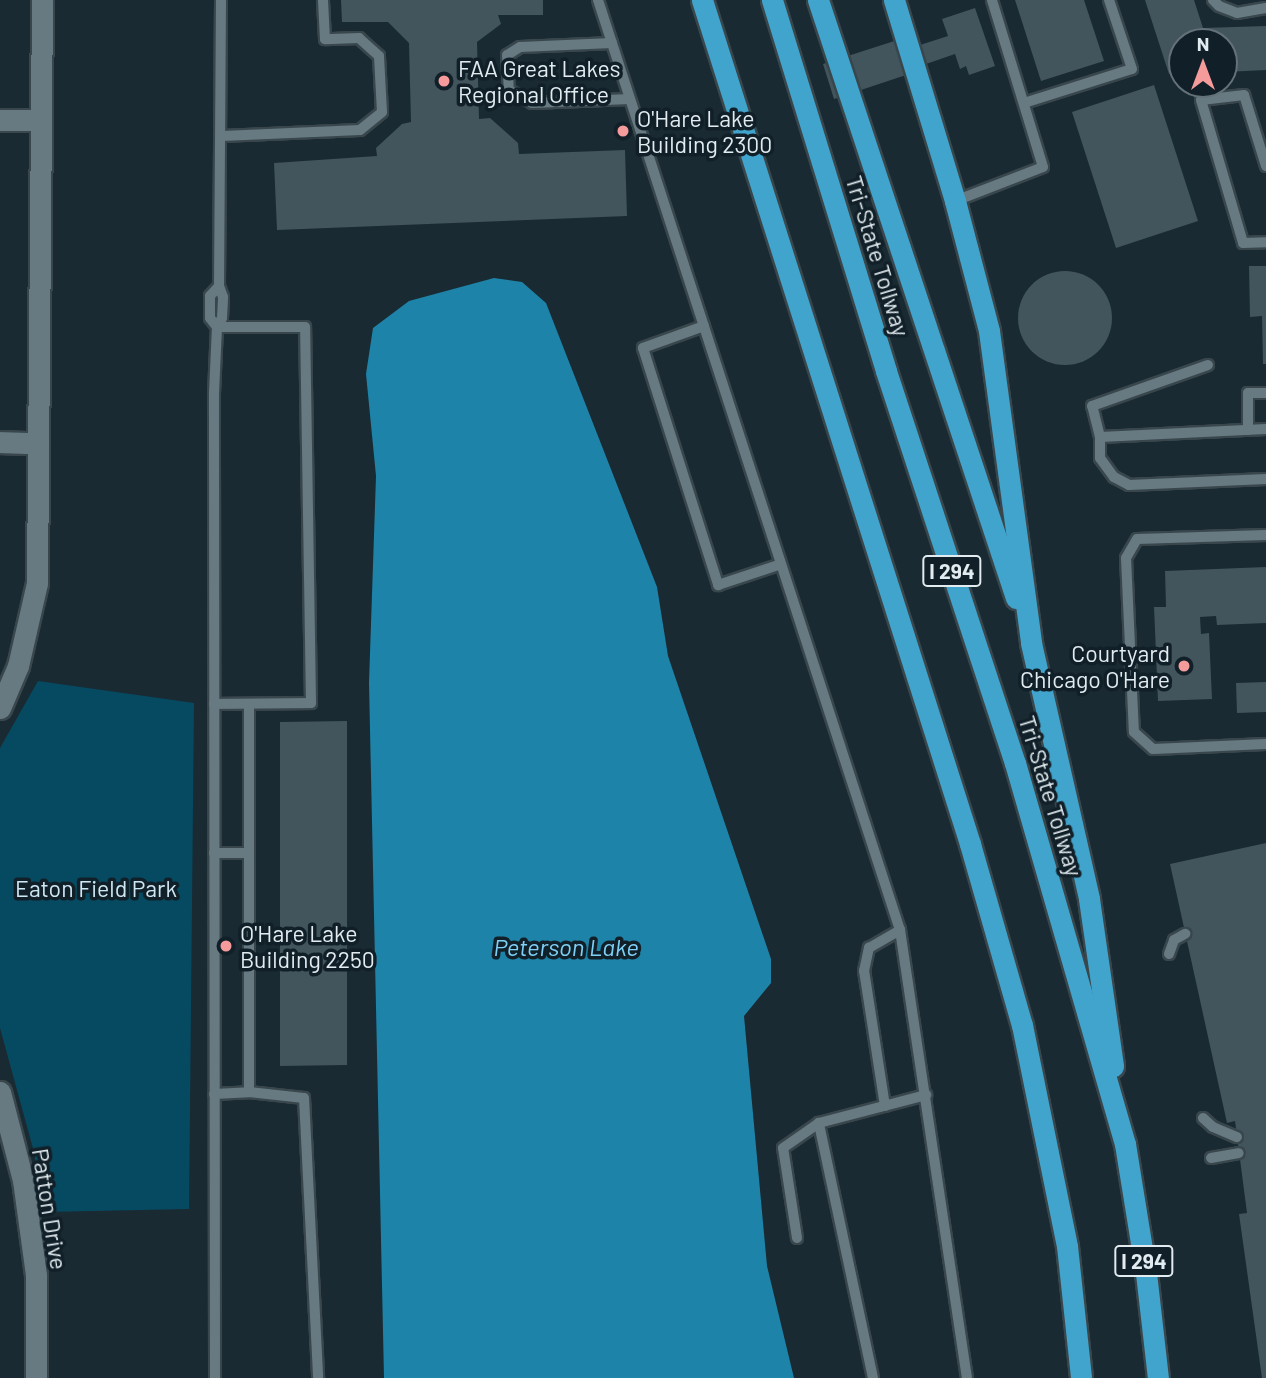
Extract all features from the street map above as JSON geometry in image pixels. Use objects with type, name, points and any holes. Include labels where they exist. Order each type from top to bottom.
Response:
[{"type":"highway","name":"I 294","points":[[702,0],[970,844],[1022,1025],[1067,1246],[1082,1378]]},
{"type":"highway","name":"Tri-State Tollway","points":[[772,0],[886,371],[1015,764],[1125,1144],[1146,1273],[1158,1378]]},
{"type":"highway","points":[[818,0],[1031,643]]},
{"type":"highway","points":[[894,0],[955,201],[989,331],[1031,643],[1089,899],[1125,1144]]},
{"type":"street","points":[[0,708],[18,666],[37,583],[42,0]]},
{"type":"street","points":[[0,120],[40,120]]},
{"type":"street","points":[[0,442],[38,443]]},
{"type":"street","name":"Patton Drive","points":[[0,1093],[23,1180],[36,1275],[36,1378]]},
{"type":"lane","points":[[215,1378],[214,704],[217,327],[210,318],[210,296],[219,286],[221,0]]},
{"type":"lane","points":[[222,136],[360,130],[382,112],[379,56],[359,38],[325,39],[324,0]]},
{"type":"lane","points":[[598,0],[900,930],[967,1378]]},
{"type":"lane","points":[[955,201],[1044,167],[992,0]]},
{"type":"lane","points":[[1024,103],[1132,69],[1109,0]]},
{"type":"lane","points":[[1213,0],[1237,13],[1266,8]]},
{"type":"lane","points":[[612,43],[520,47],[507,55],[509,90],[532,103],[630,99]]},
{"type":"lane","points":[[1266,166],[1244,95],[1200,100],[1243,243],[1266,242]]},
{"type":"lane","points":[[704,326],[643,348],[718,585],[781,564]]},
{"type":"lane","points":[[214,704],[311,703],[305,327],[217,327]]},
{"type":"lane","points":[[1208,365],[1092,406],[1100,437],[1100,458],[1114,477],[1129,485],[1266,479]]},
{"type":"lane","points":[[1248,430],[1248,393],[1266,393]]},
{"type":"lane","points":[[1100,437],[1266,429]]},
{"type":"lane","points":[[1266,535],[1137,538],[1126,558],[1134,732],[1153,748],[1266,744]]},
{"type":"lane","points":[[248,1092],[249,704]]},
{"type":"lane","points":[[214,853],[249,853]]},
{"type":"lane","points":[[885,1105],[864,971],[869,948],[900,930]]},
{"type":"lane","points":[[1169,954],[1174,940],[1185,934]]},
{"type":"lane","points":[[215,1094],[248,1092],[304,1098],[318,1378]]},
{"type":"lane","points":[[797,1238],[783,1148],[819,1123],[926,1095]]},
{"type":"lane","points":[[1203,1118],[1213,1127],[1237,1138]]},
{"type":"lane","points":[[819,1123],[873,1378]]},
{"type":"lane","points":[[1211,1158],[1239,1153]]},
{"type":"green space","name":"Eaton Field Park","points":[[38,681],[194,703],[189,1209],[43,1212],[34,1152],[0,1028],[0,748]]},
{"type":"water","name":"Peterson Lake","points":[[494,278],[522,282],[546,303],[657,587],[668,656],[771,959],[771,983],[744,1016],[767,1266],[794,1378],[384,1378],[369,683],[376,476],[366,374],[373,328],[409,301]]},
{"type":"building","name":"FAA Great Lakes Regional Office","points":[[341,0],[543,0],[543,15],[498,15],[501,24],[477,42],[479,119],[490,118],[518,143],[519,154],[625,150],[627,216],[277,230],[274,163],[377,156],[376,148],[402,124],[411,122],[409,43],[388,22],[342,22]]},
{"type":"building","points":[[1015,0],[1084,0],[1104,61],[1041,81]]},
{"type":"building","points":[[1145,0],[1194,0],[1203,28],[1168,28],[1168,71]]},
{"type":"building","points":[[975,8],[995,66],[969,75],[966,66],[960,69],[955,54],[926,64],[927,68],[834,99],[823,64],[916,34],[920,45],[948,36],[942,19]]},
{"type":"building","points":[[1266,26],[1266,70],[1238,71],[1238,28],[1203,28]]},
{"type":"building","points":[[1154,85],[1198,221],[1116,248],[1072,112]]},
{"type":"building","points":[[1249,266],[1266,266],[1266,364],[1263,364],[1262,316],[1250,317]]},
{"type":"building","points":[[1065,271],[1083,275],[1098,285],[1108,300],[1112,318],[1108,336],[1098,351],[1083,361],[1065,365],[1047,361],[1032,351],[1022,336],[1018,318],[1022,300],[1032,285],[1047,275]]},
{"type":"building","name":"Courtyard Chicago O'Hare","points":[[1266,567],[1266,623],[1217,625],[1216,616],[1200,617],[1201,634],[1209,633],[1212,699],[1158,701],[1154,607],[1166,607],[1165,571]]},
{"type":"building","points":[[1266,682],[1266,712],[1237,713],[1236,683]]},
{"type":"building","points":[[347,721],[347,1065],[280,1066],[280,722]]},
{"type":"building","points":[[1266,843],[1266,1378],[1262,1378],[1239,1214],[1247,1213],[1235,1121],[1227,1123],[1170,864]]},
{"type":"place","name":"FAA Great Lakes Regional Office","points":[[444,81]]},
{"type":"place","name":"O'Hare Lake Building 2300","points":[[623,131]]},
{"type":"place","name":"Courtyard Chicago O'Hare","points":[[1184,666]]},
{"type":"place","name":"O'Hare Lake Building 2250","points":[[226,946]]}]
